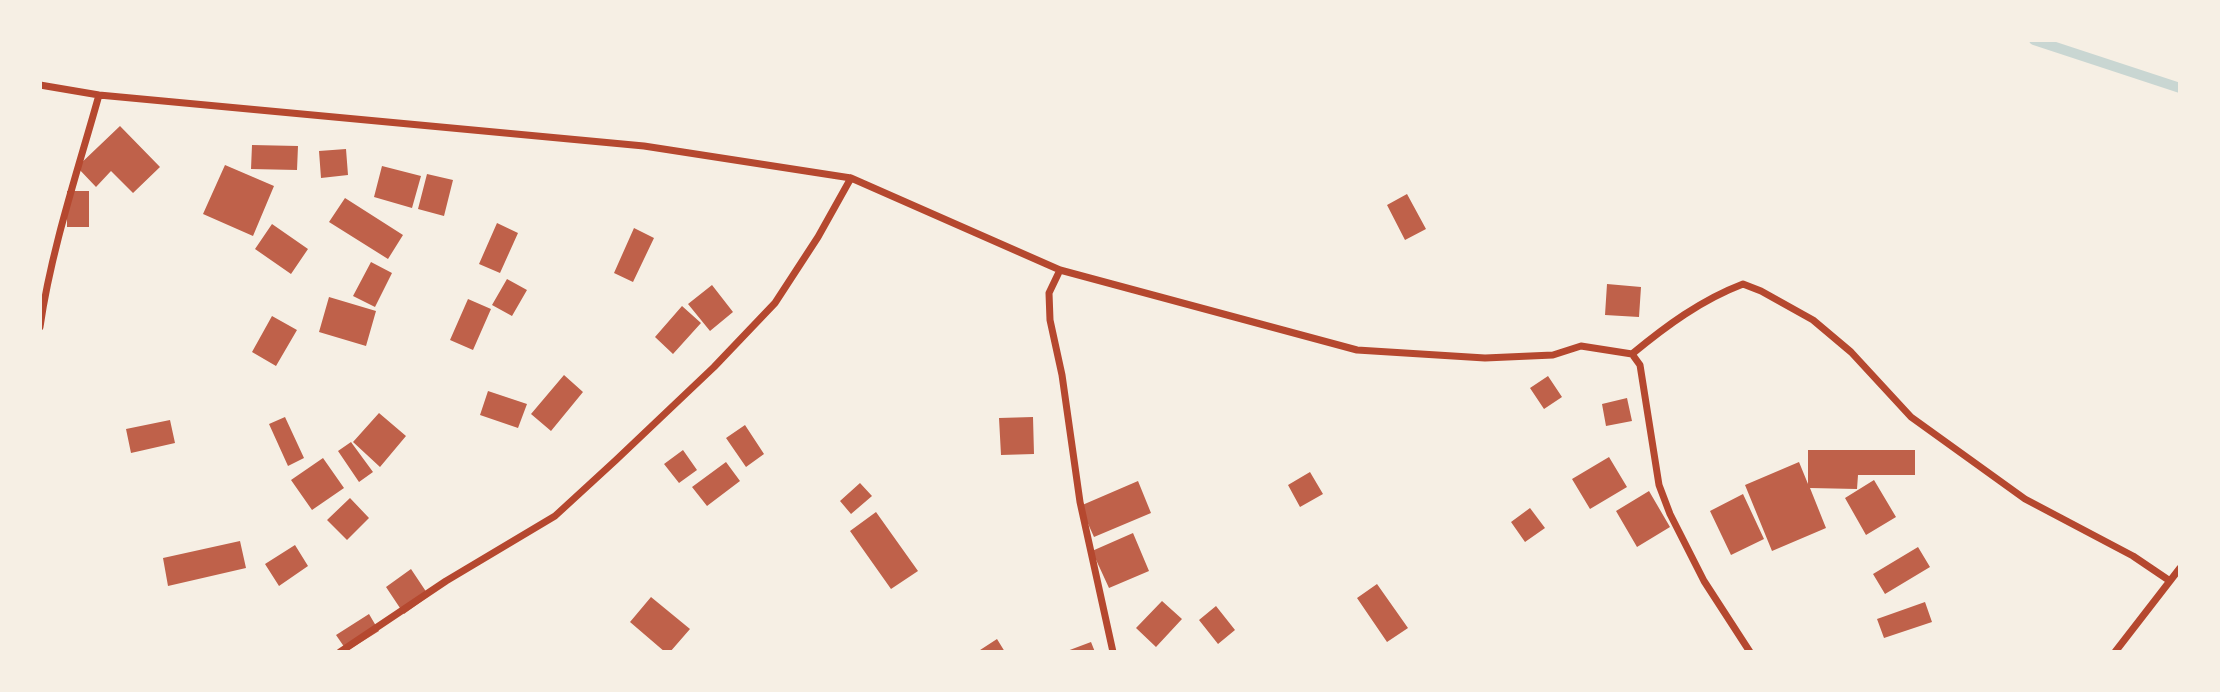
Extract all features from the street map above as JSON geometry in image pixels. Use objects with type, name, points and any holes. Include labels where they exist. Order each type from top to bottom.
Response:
[{"type":"street","points":[[40,85],[99,95],[644,146],[851,178],[1060,270],[1357,350],[1485,358],[1553,355],[1581,346],[1632,354],[1640,365],[1658,485],[1704,581],[1750,652]]},
{"type":"street","points":[[40,327],[67,208],[99,95]]},
{"type":"street","points":[[340,652],[446,581],[555,516],[616,460],[714,367],[775,303],[818,237],[851,178]]},
{"type":"street","points":[[1060,270],[1049,293],[1050,320],[1062,375],[1080,502],[1113,652]]},
{"type":"street","points":[[1632,354],[1672,321],[1726,290],[1743,284],[1761,291],[1813,320],[1851,352],[1911,416],[2025,499],[2133,556],[2169,581]]},
{"type":"street","points":[[2115,652],[2180,568]]},
{"type":"building","points":[[120,126],[160,167],[133,193],[111,171],[96,187],[77,167]]},
{"type":"building","points":[[252,145],[298,146],[297,170],[251,169]]},
{"type":"building","points":[[346,149],[348,175],[321,178],[319,151]]},
{"type":"building","points":[[225,165],[274,186],[253,236],[203,214]]},
{"type":"building","points":[[382,166],[421,176],[412,208],[374,197]]},
{"type":"building","points":[[427,174],[453,180],[444,216],[418,209]]},
{"type":"building","points":[[67,191],[89,191],[89,227],[67,227]]},
{"type":"building","points":[[1407,194],[1426,229],[1405,240],[1387,205]]},
{"type":"building","points":[[345,198],[403,235],[388,259],[329,222]]},
{"type":"building","points":[[497,223],[518,233],[500,273],[479,264]]},
{"type":"building","points":[[272,224],[308,249],[291,274],[255,249]]},
{"type":"building","points":[[634,228],[654,238],[633,282],[614,273]]},
{"type":"building","points":[[371,262],[392,273],[375,307],[353,296]]},
{"type":"building","points":[[507,279],[527,290],[512,316],[492,305]]},
{"type":"building","points":[[1607,284],[1641,287],[1639,317],[1605,315]]},
{"type":"building","points":[[712,285],[733,312],[710,331],[688,304]]},
{"type":"building","points":[[329,297],[376,311],[366,346],[319,332]]},
{"type":"building","points":[[468,299],[491,309],[473,350],[450,340]]},
{"type":"building","points":[[682,306],[701,323],[673,354],[655,337]]},
{"type":"building","points":[[272,316],[297,330],[276,366],[252,352]]},
{"type":"building","points":[[564,375],[583,392],[551,431],[531,414]]},
{"type":"building","points":[[1548,376],[1562,397],[1544,409],[1530,388]]},
{"type":"building","points":[[488,391],[527,404],[518,428],[480,415]]},
{"type":"building","points":[[1627,398],[1632,421],[1606,426],[1602,404]]},
{"type":"building","points":[[379,413],[406,436],[380,467],[353,442]]},
{"type":"building","points":[[285,417],[304,458],[288,466],[269,424]]},
{"type":"building","points":[[1033,417],[1034,454],[1001,455],[999,418]]},
{"type":"building","points":[[170,420],[175,443],[131,453],[126,429]]},
{"type":"building","points":[[745,425],[764,454],[746,467],[726,438]]},
{"type":"building","points":[[351,442],[373,472],[359,482],[338,451]]},
{"type":"building","points":[[683,450],[697,470],[679,483],[664,464]]},
{"type":"building","points":[[1808,450],[1915,450],[1915,475],[1858,475],[1857,489],[1810,488],[1826,528],[1772,551],[1745,485],[1799,462],[1808,484]]},
{"type":"building","points":[[1609,457],[1627,487],[1590,509],[1572,479]]},
{"type":"building","points":[[323,458],[344,488],[312,510],[291,480]]},
{"type":"building","points":[[726,462],[740,481],[707,506],[692,487]]},
{"type":"building","points":[[1310,472],[1323,494],[1300,507],[1288,485]]},
{"type":"building","points":[[1874,480],[1896,517],[1866,535],[1845,498]]},
{"type":"building","points":[[1138,481],[1151,513],[1094,537],[1080,506]]},
{"type":"building","points":[[860,483],[872,496],[851,514],[840,501]]},
{"type":"building","points":[[1649,491],[1670,527],[1637,547],[1616,511]]},
{"type":"building","points":[[1743,494],[1764,539],[1731,555],[1710,511]]},
{"type":"building","points":[[350,498],[369,518],[347,540],[327,520]]},
{"type":"building","points":[[1530,508],[1545,528],[1525,542],[1511,522]]},
{"type":"building","points":[[876,512],[918,571],[891,589],[850,531]]},
{"type":"building","points":[[1133,533],[1149,571],[1109,588],[1092,551]]},
{"type":"building","points":[[240,541],[246,568],[168,586],[163,558]]},
{"type":"building","points":[[295,545],[308,566],[279,586],[265,564]]},
{"type":"building","points":[[1918,547],[1930,567],[1885,594],[1873,574]]},
{"type":"building","points":[[411,569],[429,596],[404,614],[386,587]]},
{"type":"building","points":[[1377,584],[1408,628],[1387,642],[1357,598]]},
{"type":"building","points":[[651,597],[690,629],[670,652],[665,652],[630,622]]},
{"type":"building","points":[[1162,601],[1182,619],[1156,647],[1136,628]]},
{"type":"building","points":[[1925,602],[1932,622],[1884,638],[1877,619]]},
{"type":"building","points":[[1216,606],[1235,630],[1218,644],[1199,620]]},
{"type":"building","points":[[369,614],[379,631],[347,651],[336,635]]},
{"type":"building","points":[[997,639],[1005,652],[977,652]]},
{"type":"building","points":[[1091,642],[1095,652],[1067,652],[1067,651]]},
{"type":"waterway","points":[[2034,40],[2180,88]]}]
